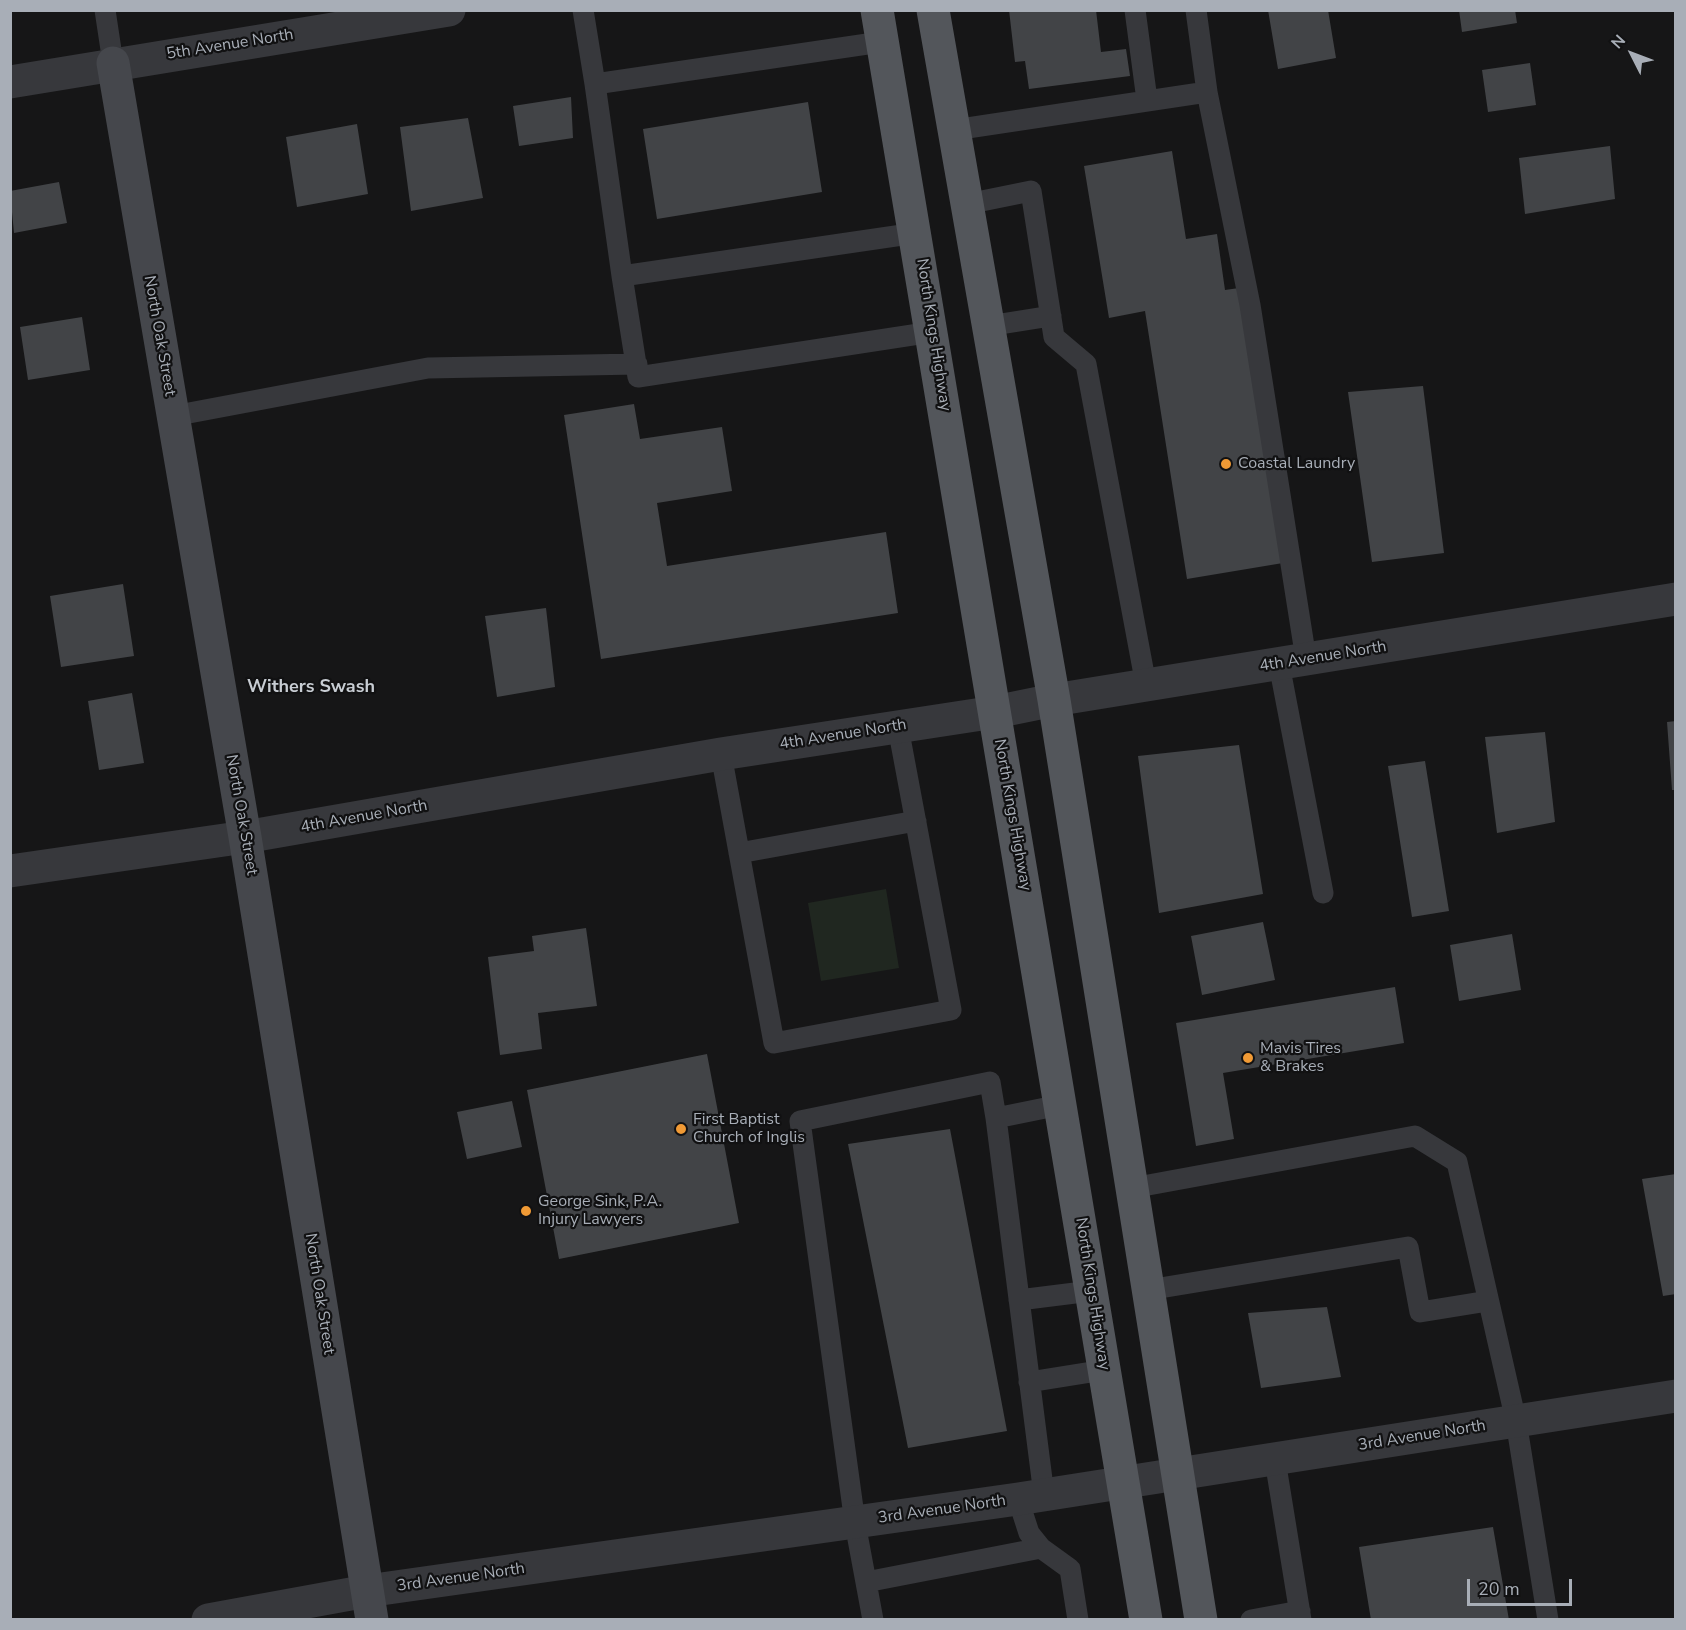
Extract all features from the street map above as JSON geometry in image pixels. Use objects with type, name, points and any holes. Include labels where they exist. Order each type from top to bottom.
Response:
[{"type":"main road","points":[[933,10],[1054,700],[1202,1620]]},
{"type":"main road","name":"North Kings Highway","points":[[879,26],[916,232],[1146,1620]]},
{"type":"street","name":"5th Avenue North","points":[[10,82],[313,21],[449,10]]},
{"type":"street","name":"North Oak Street","points":[[113,63],[245,837],[369,1605]]},
{"type":"street","name":"4th Avenue North","points":[[10,871],[245,837],[720,754],[994,712],[1054,700],[1676,599]]},
{"type":"street","name":"3rd Avenue North","points":[[208,1620],[369,1605],[855,1523],[1275,1460],[1676,1396]]},
{"type":"lane","name":"North Oak Street","points":[[105,10],[113,63]]},
{"type":"lane","points":[[583,10],[639,377],[932,332]]},
{"type":"lane","points":[[1135,10],[1147,100]]},
{"type":"lane","points":[[1196,10],[1206,92],[1250,305],[1323,893]]},
{"type":"lane","points":[[595,84],[879,26]]},
{"type":"lane","points":[[954,130],[1206,92]]},
{"type":"lane","points":[[967,204],[1031,191],[1054,337],[1086,364],[1146,685]]},
{"type":"lane","points":[[622,276],[916,232]]},
{"type":"lane","points":[[988,326],[1051,316]]},
{"type":"lane","points":[[173,416],[428,368],[637,364]]},
{"type":"lane","points":[[720,754],[774,1043],[951,1010],[898,727]]},
{"type":"lane","points":[[739,853],[916,821]]},
{"type":"lane","points":[[873,1620],[855,1523],[801,1121],[990,1082],[1029,1382],[1031,1497],[1029,1533],[1041,1548],[1070,1569],[1078,1620]]},
{"type":"lane","points":[[996,1118],[1060,1105]]},
{"type":"lane","points":[[1132,1188],[1415,1136],[1457,1162],[1516,1421],[1548,1620]]},
{"type":"lane","points":[[1148,1290],[1408,1247],[1420,1312],[1488,1301]]},
{"type":"lane","points":[[1019,1299],[1091,1291]]},
{"type":"lane","points":[[1029,1382],[1104,1370]]},
{"type":"lane","points":[[1251,1620],[1300,1615],[1275,1460]]},
{"type":"lane","points":[[866,1582],[1041,1548]]},
{"type":"shaded area","points":[[886,889],[899,968],[821,981],[808,903]]},
{"type":"building","points":[[1009,10],[1096,10],[1101,52],[1126,49],[1130,76],[1029,89],[1025,61],[1015,62]]},
{"type":"building","points":[[1268,10],[1328,10],[1336,58],[1278,69]]},
{"type":"building","points":[[1459,10],[1515,10],[1517,23],[1462,32]]},
{"type":"building","points":[[1530,63],[1536,105],[1488,112],[1482,70]]},
{"type":"building","points":[[571,97],[573,138],[519,146],[513,106]]},
{"type":"building","points":[[808,102],[822,192],[657,219],[643,129]]},
{"type":"building","points":[[468,118],[483,198],[411,211],[400,127]]},
{"type":"building","points":[[357,124],[368,194],[297,207],[286,137]]},
{"type":"building","points":[[1610,146],[1615,199],[1525,214],[1519,158]]},
{"type":"building","points":[[1172,151],[1186,239],[1217,234],[1225,290],[1239,288],[1283,563],[1187,579],[1145,311],[1109,318],[1084,166]]},
{"type":"building","points":[[59,182],[67,223],[14,233],[10,191]]},
{"type":"building","points":[[82,317],[90,370],[28,380],[20,327]]},
{"type":"building","points":[[1423,386],[1444,553],[1372,562],[1348,392]]},
{"type":"building","points":[[634,404],[640,439],[722,427],[732,491],[657,503],[667,566],[886,532],[898,613],[601,659],[564,415]]},
{"type":"building","points":[[123,584],[134,656],[61,667],[50,596]]},
{"type":"building","points":[[546,608],[555,687],[497,697],[485,616]]},
{"type":"building","points":[[132,693],[144,763],[99,770],[88,701]]},
{"type":"building","points":[[1676,721],[1676,790],[1672,790],[1667,722]]},
{"type":"building","points":[[1545,732],[1555,822],[1497,833],[1485,737]]},
{"type":"building","points":[[1239,745],[1263,894],[1159,913],[1138,756]]},
{"type":"building","points":[[1425,761],[1449,911],[1412,917],[1388,766]]},
{"type":"building","points":[[1263,922],[1275,980],[1202,995],[1191,936]]},
{"type":"building","points":[[586,928],[597,1006],[538,1013],[542,1049],[500,1055],[488,957],[534,951],[532,936]]},
{"type":"building","points":[[1512,934],[1521,990],[1459,1001],[1450,945]]},
{"type":"building","name":"Mavis Tires & Brakes","points":[[1395,987],[1404,1043],[1223,1073],[1234,1139],[1196,1146],[1176,1023]]},
{"type":"building","points":[[707,1054],[739,1223],[559,1259],[527,1090]]},
{"type":"building","points":[[512,1101],[522,1147],[467,1159],[457,1112]]},
{"type":"building","points":[[950,1129],[1007,1431],[908,1448],[848,1144]]},
{"type":"building","points":[[1676,1174],[1676,1294],[1663,1296],[1642,1179]]},
{"type":"building","points":[[1327,1307],[1341,1377],[1261,1388],[1248,1313]]},
{"type":"building","points":[[1493,1527],[1509,1620],[1371,1620],[1359,1547]]},
{"type":"place","name":"Coastal Laundry","points":[[1226,464]]},
{"type":"place","name":"Mavis Tires & Brakes","points":[[1248,1058]]},
{"type":"place","name":"First Baptist Church of Inglis","points":[[681,1129]]},
{"type":"place","name":"George Sink, P.A. Injury Lawyers","points":[[526,1211]]},
{"type":"district","name":"Withers Swash","points":[[311,688]]}]
